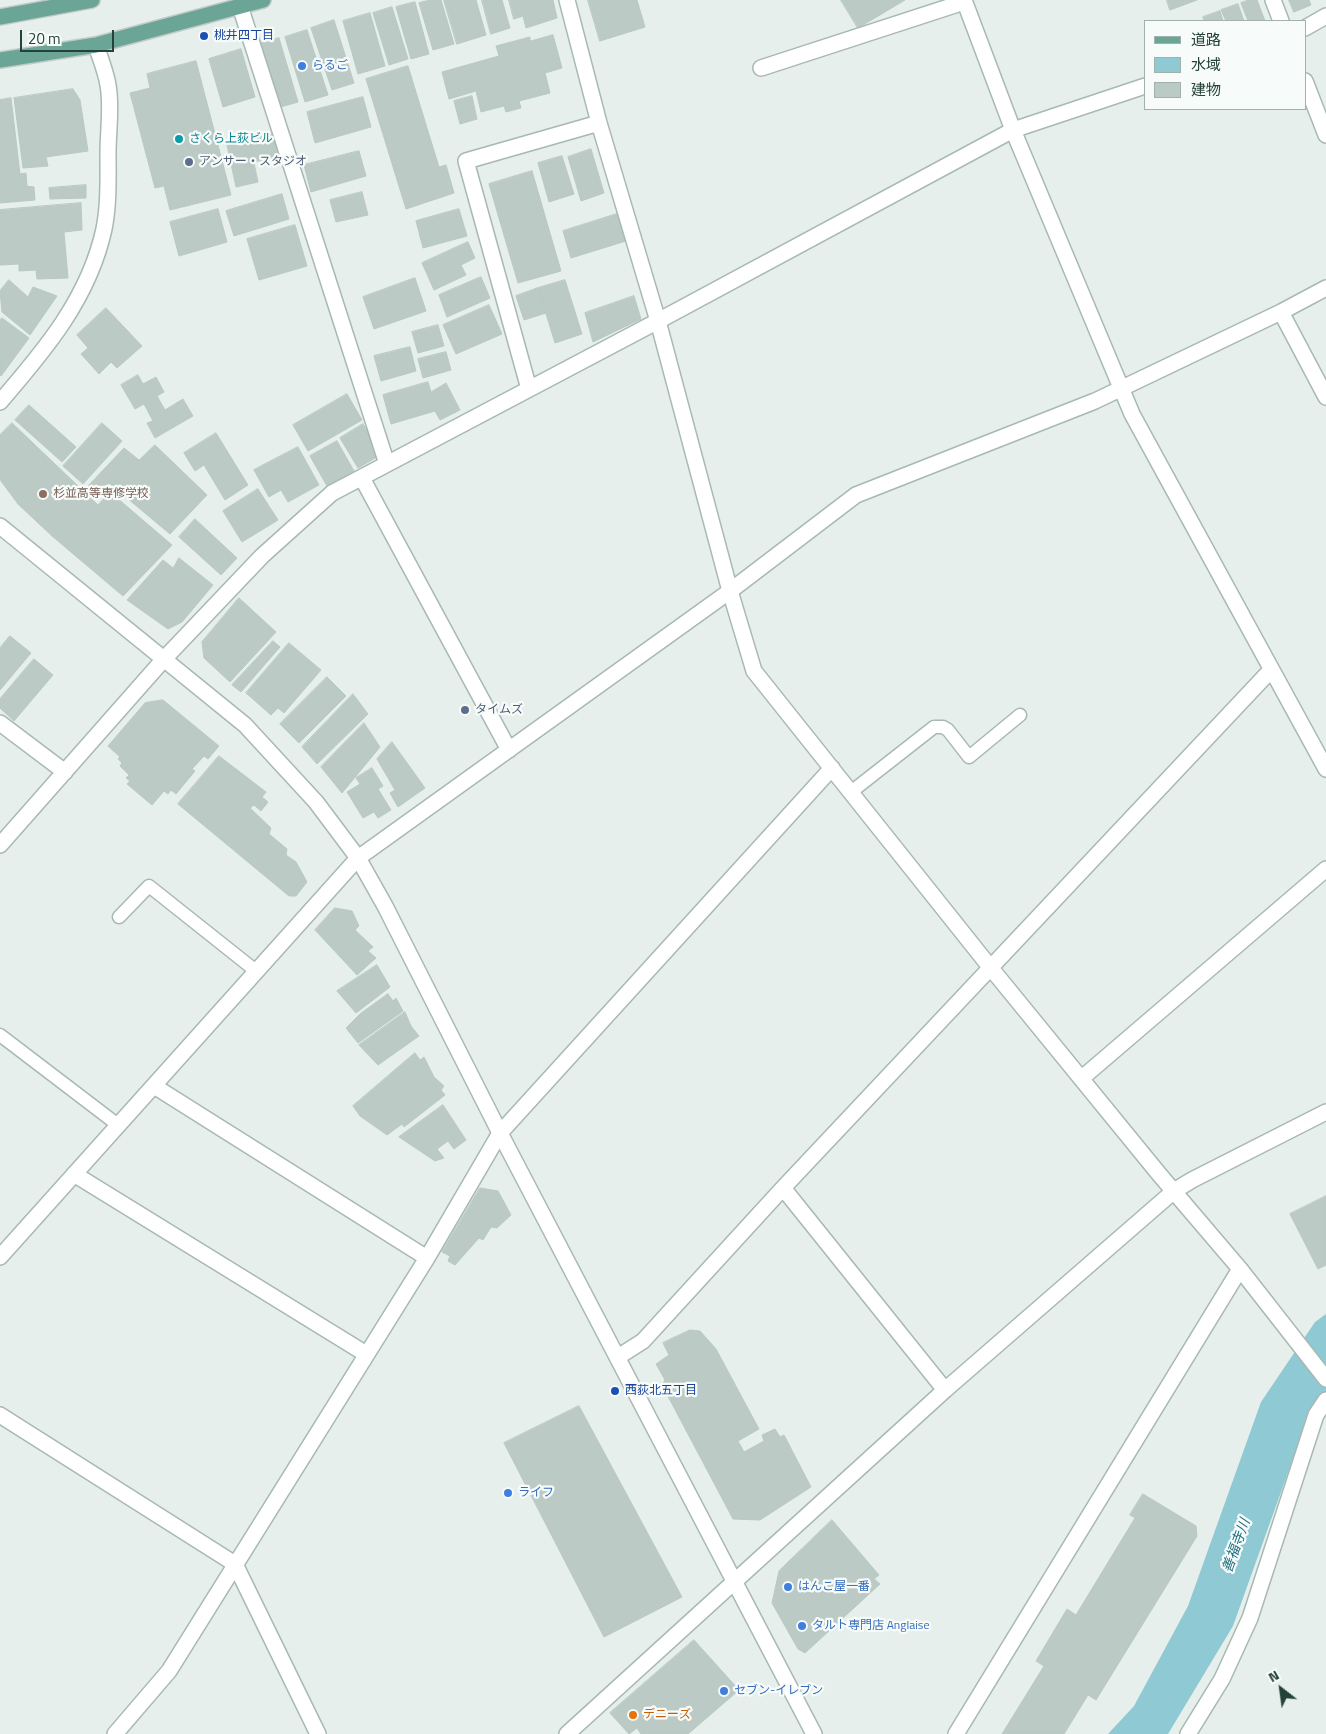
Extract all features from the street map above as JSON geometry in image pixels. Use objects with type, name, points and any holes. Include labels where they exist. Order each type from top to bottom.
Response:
[{"type":"main road","points":[[0,17],[91,0]]},
{"type":"main road","points":[[0,60],[96,45],[263,0]]},
{"type":"street","points":[[567,0],[599,123],[658,322],[730,591],[754,671],[990,967],[1174,1192],[1240,1269],[1326,1379]]},
{"type":"street","points":[[1273,0],[1281,20]]},
{"type":"street","points":[[762,68],[964,1],[1014,130],[1132,414],[1326,769]]},
{"type":"street","points":[[240,6],[387,464]]},
{"type":"street","points":[[1306,27],[1326,16]]},
{"type":"street","points":[[0,402],[64,324],[81,294],[98,250],[104,228],[108,189],[110,117],[108,84],[96,45]]},
{"type":"street","points":[[1306,83],[1326,135]]},
{"type":"street","points":[[0,845],[164,659],[262,556],[332,493],[658,322],[1014,130],[1144,86]]},
{"type":"street","points":[[529,389],[466,161],[599,123]]},
{"type":"street","points":[[0,1257],[358,858],[730,591],[856,495],[1095,401],[1281,312],[1326,288]]},
{"type":"street","points":[[1281,312],[1326,397]]},
{"type":"street","points":[[362,478],[509,750]]},
{"type":"street","points":[[0,526],[251,731],[310,795],[358,858],[385,906],[500,1133],[814,1734]]},
{"type":"street","points":[[618,1357],[643,1341],[783,1188],[1271,670]]},
{"type":"street","points":[[0,723],[65,772]]},
{"type":"street","points":[[115,1734],[169,1671],[427,1258],[500,1133],[832,768]]},
{"type":"street","points":[[1082,1078],[1326,869]]},
{"type":"street","points":[[154,1086],[427,1258]]},
{"type":"street","points":[[568,1734],[945,1390],[1174,1192],[1192,1180],[1326,1112]]},
{"type":"street","points":[[74,1174],[366,1354]]},
{"type":"street","points":[[783,1188],[945,1390]]},
{"type":"street","points":[[956,1734],[1240,1269]]},
{"type":"street","points":[[1188,1734],[1222,1679],[1250,1618],[1313,1423],[1326,1400]]},
{"type":"street","points":[[0,1414],[236,1564],[318,1734]]},
{"type":"lane","points":[[851,792],[934,727],[943,727],[948,730],[969,756],[1020,715]]},
{"type":"lane","points":[[119,917],[149,886],[256,971]]},
{"type":"lane","points":[[0,1034],[118,1125]]},
{"type":"water","name":"善福寺川","points":[[1326,1314],[1326,1394],[1305,1425],[1233,1626],[1168,1734],[1108,1734],[1134,1706],[1188,1606],[1261,1402],[1315,1322]]},
{"type":"building","points":[[441,0],[454,44],[433,50],[419,3]]},
{"type":"building","points":[[444,0],[476,0],[486,35],[457,44]]},
{"type":"building","points":[[482,0],[502,0],[510,28],[491,34]]},
{"type":"building","points":[[509,0],[553,0],[557,18],[526,28],[523,16],[514,19]]},
{"type":"building","points":[[588,0],[637,0],[645,27],[600,41]]},
{"type":"building","points":[[841,0],[905,0],[858,28]]},
{"type":"building","points":[[1167,0],[1197,0],[1170,10]]},
{"type":"building","points":[[1257,0],[1265,20],[1248,20],[1241,3]]},
{"type":"building","points":[[1289,0],[1309,0],[1311,5],[1294,12]]},
{"type":"building","points":[[415,2],[429,54],[411,59],[396,7]]},
{"type":"building","points":[[1238,4],[1244,20],[1226,20],[1221,10]]},
{"type":"building","points":[[392,7],[408,59],[389,65],[373,13]]},
{"type":"building","points":[[1220,11],[1223,20],[1204,20],[1203,17]]},
{"type":"building","points":[[370,13],[385,66],[358,74],[343,21]]},
{"type":"building","points":[[334,20],[354,83],[332,90],[311,28]]},
{"type":"building","points":[[307,30],[328,95],[305,102],[285,37]]},
{"type":"building","points":[[553,35],[562,68],[545,73],[550,93],[519,101],[521,108],[506,112],[504,106],[481,112],[476,91],[449,99],[442,72],[499,56],[496,46],[530,37],[530,41]]},
{"type":"building","points":[[279,38],[298,102],[277,108],[258,44]]},
{"type":"building","points":[[241,49],[255,97],[223,107],[209,59]]},
{"type":"building","name":"さくら上荻ビル","points":[[196,61],[231,195],[170,210],[164,186],[155,188],[130,93],[150,88],[147,74]]},
{"type":"building","points":[[408,66],[439,167],[446,165],[454,193],[406,209],[366,79]]},
{"type":"building","points":[[73,89],[80,100],[88,151],[46,157],[48,166],[23,168],[14,98]]},
{"type":"building","points":[[472,96],[477,119],[460,124],[454,101]]},
{"type":"building","points":[[363,97],[371,127],[315,143],[307,112]]},
{"type":"building","points":[[11,98],[20,174],[26,173],[27,186],[34,187],[35,200],[0,203],[0,100]]},
{"type":"building","points":[[273,134],[278,156],[254,162],[249,140]]},
{"type":"building","points":[[249,140],[258,182],[236,187],[227,145]]},
{"type":"building","points":[[591,149],[604,193],[581,201],[568,157]]},
{"type":"building","points":[[359,151],[366,176],[311,192],[304,165]]},
{"type":"building","points":[[562,156],[574,194],[549,202],[538,163]]},
{"type":"building","points":[[532,171],[561,271],[518,283],[489,184]]},
{"type":"building","points":[[86,185],[86,198],[50,199],[49,188]]},
{"type":"building","points":[[362,192],[368,215],[336,222],[330,200]]},
{"type":"building","points":[[282,194],[289,219],[234,236],[226,211]]},
{"type":"building","points":[[81,203],[82,230],[64,232],[68,278],[37,279],[36,270],[19,271],[19,264],[0,265],[0,210]]},
{"type":"building","points":[[218,209],[227,242],[179,256],[170,222]]},
{"type":"building","points":[[459,209],[467,236],[423,248],[416,221]]},
{"type":"building","points":[[617,214],[626,241],[571,258],[563,231]]},
{"type":"building","points":[[295,225],[307,266],[259,280],[247,239]]},
{"type":"building","points":[[468,242],[475,258],[461,265],[466,275],[434,290],[422,263]]},
{"type":"building","points":[[481,277],[490,298],[447,317],[439,295]]},
{"type":"building","points":[[415,278],[426,311],[374,329],[363,297]]},
{"type":"building","points":[[9,280],[28,297],[33,287],[57,296],[30,335],[2,312],[0,291]]},
{"type":"building","points":[[565,280],[582,334],[555,343],[538,288]]},
{"type":"building","points":[[538,288],[546,313],[524,320],[516,296]]},
{"type":"building","points":[[634,296],[641,319],[593,342],[585,313]]},
{"type":"building","points":[[489,305],[502,334],[456,354],[443,325]]},
{"type":"building","points":[[106,308],[142,346],[117,368],[111,362],[99,374],[81,354],[88,348],[77,335]]},
{"type":"building","points":[[2,318],[29,338],[1,376],[0,321]]},
{"type":"building","points":[[438,325],[444,346],[418,353],[412,332]]},
{"type":"building","points":[[410,347],[416,371],[381,381],[374,356]]},
{"type":"building","points":[[446,352],[451,370],[423,378],[418,359]]},
{"type":"building","points":[[138,375],[143,384],[156,377],[164,392],[157,396],[165,410],[183,399],[193,416],[155,438],[147,423],[153,421],[144,404],[135,409],[121,385]]},
{"type":"building","points":[[428,382],[431,392],[446,383],[460,410],[440,420],[435,411],[391,424],[383,395]]},
{"type":"building","points":[[347,394],[362,420],[308,451],[293,425]]},
{"type":"building","points":[[29,405],[76,447],[62,462],[15,420]]},
{"type":"building","points":[[12,423],[98,505],[110,492],[172,545],[123,596],[52,536],[18,504],[1,481],[0,435]]},
{"type":"building","points":[[102,423],[122,441],[83,484],[63,466]]},
{"type":"building","points":[[363,424],[374,442],[377,457],[358,468],[340,438]]},
{"type":"building","points":[[216,433],[248,485],[225,500],[204,465],[195,471],[184,453]]},
{"type":"building","points":[[337,441],[354,471],[327,486],[310,456]]},
{"type":"building","points":[[155,445],[207,495],[170,534],[109,483],[98,495],[88,486],[124,448],[139,460]]},
{"type":"building","points":[[298,447],[319,485],[288,502],[281,490],[269,497],[254,470]]},
{"type":"building","points":[[258,489],[278,520],[242,542],[223,511]]},
{"type":"building","points":[[195,519],[237,558],[221,575],[179,537]]},
{"type":"building","points":[[179,558],[213,585],[182,622],[168,629],[127,600],[163,560],[173,568]]},
{"type":"building","points":[[239,598],[276,632],[230,682],[204,658],[202,642]]},
{"type":"building","points":[[10,636],[31,653],[0,690],[0,648]]},
{"type":"building","points":[[273,641],[280,647],[241,692],[232,685]]},
{"type":"building","points":[[289,643],[321,670],[284,713],[278,708],[271,715],[246,693]]},
{"type":"building","points":[[34,659],[53,675],[14,721],[0,708],[0,699]]},
{"type":"building","points":[[327,677],[346,696],[299,743],[280,724]]},
{"type":"building","points":[[353,694],[368,714],[317,764],[302,747]]},
{"type":"building","points":[[163,700],[219,746],[208,759],[204,756],[192,769],[195,771],[176,794],[171,790],[168,794],[164,791],[152,805],[127,784],[130,781],[126,778],[129,775],[120,766],[122,763],[118,759],[120,757],[108,746],[145,703]]},
{"type":"building","points":[[364,723],[380,747],[342,793],[321,767]]},
{"type":"building","points":[[392,742],[425,788],[398,807],[390,793],[395,790],[377,759]]},
{"type":"building","points":[[219,756],[266,792],[262,797],[268,802],[261,811],[254,805],[250,808],[271,828],[269,834],[287,849],[286,855],[296,862],[307,882],[296,896],[289,896],[178,804]]},
{"type":"building","points":[[372,768],[383,786],[378,789],[391,810],[378,818],[374,812],[363,818],[347,792],[360,784],[356,778]]},
{"type":"building","points":[[335,908],[352,911],[359,926],[355,930],[373,947],[368,951],[376,958],[357,975],[315,930]]},
{"type":"building","points":[[377,965],[390,987],[356,1013],[337,991]]},
{"type":"building","points":[[388,994],[393,1001],[396,998],[403,1011],[358,1043],[346,1028],[360,1014]]},
{"type":"building","points":[[405,1012],[411,1026],[419,1036],[378,1065],[359,1045]]},
{"type":"building","points":[[415,1053],[420,1060],[424,1057],[434,1077],[444,1086],[441,1090],[445,1095],[404,1127],[402,1124],[387,1135],[360,1116],[353,1106]]},
{"type":"building","points":[[443,1105],[466,1140],[454,1149],[448,1141],[437,1149],[444,1158],[435,1161],[399,1137]]},
{"type":"building","points":[[480,1188],[498,1191],[511,1215],[497,1228],[491,1227],[483,1240],[479,1238],[455,1265],[448,1261],[450,1256],[442,1252]]},
{"type":"building","points":[[1326,1196],[1326,1265],[1318,1269],[1290,1214]]},
{"type":"building","points":[[690,1330],[700,1331],[716,1349],[759,1429],[738,1441],[744,1452],[764,1441],[762,1435],[775,1429],[780,1437],[784,1435],[811,1487],[760,1520],[733,1519],[662,1385],[665,1380],[656,1364],[669,1355],[663,1343]]},
{"type":"building","points":[[579,1406],[682,1597],[604,1637],[504,1443]]},
{"type":"building","points":[[1143,1494],[1196,1526],[1197,1536],[1096,1700],[1088,1695],[1064,1734],[1002,1734],[1044,1666],[1036,1661],[1067,1609],[1076,1615],[1135,1518],[1130,1515]]},
{"type":"building","points":[[832,1520],[879,1575],[874,1579],[880,1584],[805,1653],[798,1649],[772,1603],[779,1571]]},
{"type":"building","points":[[694,1640],[739,1690],[688,1734],[641,1734],[637,1728],[629,1734],[610,1713]]},
{"type":"place","name":"桃井四丁目","points":[[204,36]]},
{"type":"place","name":"らるご","points":[[302,66]]},
{"type":"place","name":"さくら上荻ビル","points":[[179,139]]},
{"type":"place","name":"アンサー・スタジオ","points":[[189,162]]},
{"type":"place","name":"杉並高等専修学校","points":[[43,494]]},
{"type":"place","name":"タイムズ","points":[[465,710]]},
{"type":"place","name":"西荻北五丁目","points":[[615,1391]]},
{"type":"place","name":"ライフ","points":[[508,1493]]},
{"type":"place","name":"はんこ屋一番","points":[[788,1587]]},
{"type":"place","name":"タルト専門店 Anglaise","points":[[802,1626]]},
{"type":"place","name":"セブン-イレブン","points":[[724,1691]]},
{"type":"place","name":"デニーズ","points":[[633,1715]]}]
